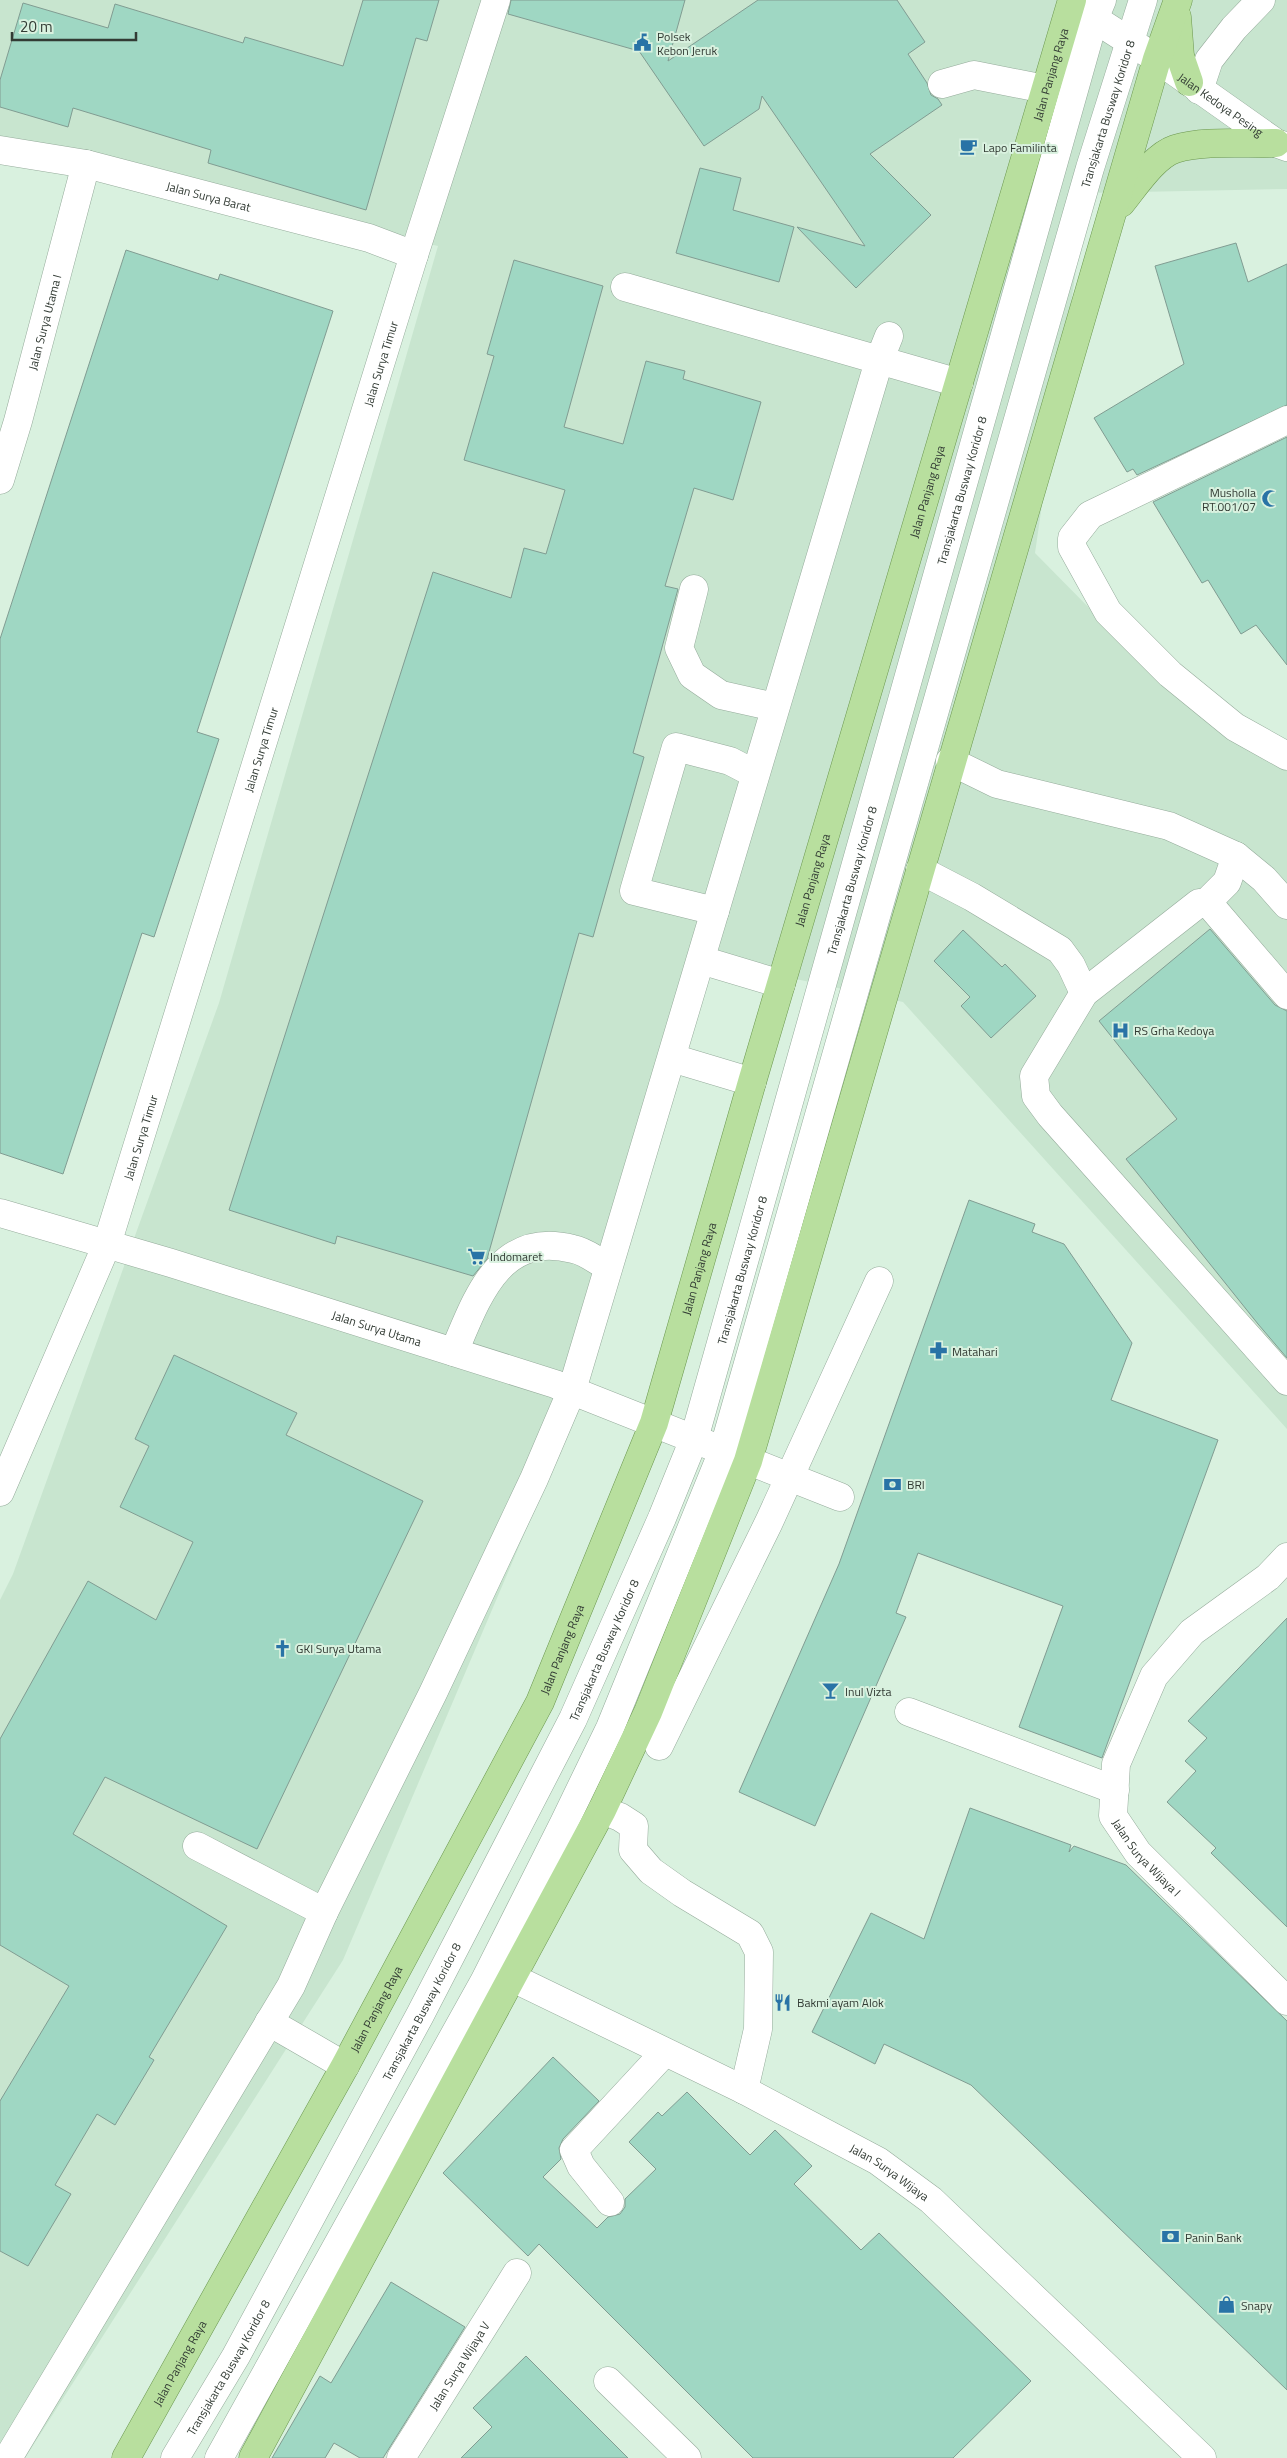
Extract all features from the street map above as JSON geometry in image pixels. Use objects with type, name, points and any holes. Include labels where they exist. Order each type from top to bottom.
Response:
[{"type":"main road","points":[[1178,0],[1177,29],[1180,56],[1194,86]]},
{"type":"main road","points":[[252,2458],[513,1978],[602,1810],[648,1712],[736,1456],[920,870],[950,761],[1114,212],[1157,59],[1178,0]]},
{"type":"main road","name":"Jalan Panjang Raya","points":[[126,2458],[345,2066],[540,1702],[654,1423],[752,1082],[1046,89],[1069,1]]},
{"type":"main road","points":[[1114,212],[1151,166],[1174,149],[1226,144],[1281,146]]},
{"type":"street","name":"Jalan Surya Timur","points":[[0,1492],[107,1244],[414,256],[496,0]]},
{"type":"street","name":"Transjakarta Busway Koridor 8","points":[[220,2458],[485,1980],[610,1728],[736,1456],[1088,178],[1143,0]]},
{"type":"street","points":[[1194,86],[1209,60],[1234,28],[1261,0]]},
{"type":"street","name":"Jalan Kedoya Pesing","points":[[1069,1],[1098,9],[1130,41],[1281,146]]},
{"type":"street","name":"Transjakarta Busway Koridor 8","points":[[175,2458],[236,2356],[420,2015],[573,1719],[662,1518],[694,1439],[1098,9]]},
{"type":"street","points":[[942,84],[974,75],[1046,89]]},
{"type":"street","name":"Jalan Surya Barat","points":[[0,150],[86,164],[369,238],[414,256]]},
{"type":"street","name":"Jalan Surya Utama I","points":[[0,480],[9,420],[86,164]]},
{"type":"street","points":[[625,287],[959,383]]},
{"type":"street","points":[[8,2458],[291,1986],[324,1912],[433,1693],[534,1479],[572,1390],[607,1266],[701,960],[754,774],[879,361],[889,336]]},
{"type":"street","points":[[1287,420],[1090,515],[1072,538],[1072,548],[1108,612],[1170,674],[1235,727],[1287,756]]},
{"type":"street","points":[[694,589],[679,648],[692,675],[721,695],[775,707]]},
{"type":"street","points":[[715,911],[634,891],[676,747],[730,761],[754,774]]},
{"type":"street","points":[[950,761],[997,784],[1169,826],[1236,856],[1264,879],[1287,905]]},
{"type":"street","points":[[1236,856],[1227,882],[1206,903],[1199,903],[1084,994],[1034,1076],[1036,1096],[1050,1115],[1287,1381]]},
{"type":"street","points":[[920,870],[1060,950],[1071,965],[1084,994]]},
{"type":"street","points":[[1206,903],[1287,995]]},
{"type":"street","points":[[701,960],[781,984]]},
{"type":"street","points":[[672,1058],[752,1082]]},
{"type":"street","name":"Jalan Surya Utama","points":[[0,1214],[107,1244],[572,1390],[840,1497]]},
{"type":"street","points":[[454,1352],[476,1298],[487,1281],[516,1253],[546,1245],[574,1249],[607,1266]]},
{"type":"street","points":[[659,1746],[790,1477],[879,1281]]},
{"type":"street","name":"Jalan Surya Wijaya I","points":[[1283,1991],[1138,1853],[1113,1816],[1116,1764],[1154,1676],[1192,1632],[1268,1577],[1287,1557]]},
{"type":"street","points":[[909,1712],[1115,1790]]},
{"type":"street","points":[[602,1810],[620,1817],[634,1826],[634,1850],[651,1871],[682,1894],[750,1934],[759,1952],[758,2030],[744,2090]]},
{"type":"street","points":[[197,1846],[324,1912]]},
{"type":"street","name":"Jalan Surya Wijaya","points":[[513,1978],[664,2053],[744,2090],[878,2161],[931,2200],[1202,2458]]},
{"type":"street","points":[[269,2022],[345,2066]]},
{"type":"street","points":[[610,2202],[581,2166],[574,2150],[664,2053]]},
{"type":"street","name":"Jalan Surya Wijaya V","points":[[401,2458],[517,2273]]},
{"type":"street","points":[[608,2381],[687,2458]]},
{"type":"shaded area","points":[[0,0],[1287,0],[1287,189],[1087,193],[1035,553],[1169,689],[1287,771],[1287,1429],[903,1002],[707,960],[589,1382],[343,1960],[25,2458],[0,2458],[0,1600],[13,1574],[219,1003],[438,246],[0,145]]},
{"type":"building","points":[[363,0],[439,0],[427,41],[416,38],[366,210],[208,163],[211,150],[73,108],[68,127],[0,107],[0,80],[23,3],[108,28],[115,4],[243,43],[245,37],[343,66]]},
{"type":"building","points":[[511,0],[685,0],[668,61],[758,0],[897,0],[925,42],[908,54],[927,83],[931,95],[938,99],[942,105],[870,154],[931,215],[856,288],[797,227],[865,246],[762,96],[759,109],[704,146],[639,51],[508,14]]},
{"type":"building","points":[[700,168],[741,178],[733,210],[794,227],[779,282],[676,253]]},
{"type":"building","points":[[1236,243],[1248,282],[1287,264],[1287,405],[1137,475],[1133,469],[1127,472],[1094,418],[1184,364],[1155,266]]},
{"type":"building","points":[[126,250],[218,280],[220,274],[333,311],[197,732],[219,739],[154,937],[142,933],[63,1174],[0,1153],[0,639]]},
{"type":"building","points":[[514,260],[603,286],[564,427],[623,444],[646,361],[685,371],[683,379],[761,402],[733,500],[694,488],[665,586],[678,589],[633,753],[644,757],[593,937],[579,933],[487,1259],[473,1276],[337,1236],[335,1244],[229,1210],[433,572],[511,598],[524,548],[546,554],[565,490],[464,460],[494,356],[487,354]]},
{"type":"building","points":[[1287,437],[1287,665],[1256,625],[1241,634],[1208,580],[1202,583],[1153,502]]},
{"type":"building","points":[[1210,929],[1275,1005],[1287,1011],[1287,1358],[1126,1159],[1177,1119],[1099,1021]]},
{"type":"building","points":[[963,930],[1002,967],[1005,964],[1036,996],[991,1038],[961,1006],[970,997],[934,961]]},
{"type":"building","points":[[969,1200],[1035,1224],[1032,1232],[1064,1244],[1132,1343],[1111,1400],[1218,1440],[1102,1758],[1019,1727],[1063,1606],[918,1553],[896,1613],[906,1617],[815,1826],[739,1792],[839,1564]]},
{"type":"building","points":[[174,1355],[297,1413],[286,1435],[423,1501],[257,1849],[105,1777],[73,1834],[227,1926],[149,2057],[154,2060],[115,2125],[97,2114],[55,2185],[71,2194],[28,2266],[0,2251],[0,2101],[69,1986],[0,1945],[0,1739],[88,1581],[156,1620],[193,1542],[120,1507],[149,1446],[135,1439]]},
{"type":"building","points":[[1287,1618],[1287,1927],[1211,1853],[1216,1848],[1167,1802],[1196,1771],[1185,1761],[1207,1738],[1188,1721]]},
{"type":"building","points":[[970,1808],[1071,1845],[1069,1852],[1074,1846],[1126,1865],[1287,2021],[1287,2390],[971,2085],[884,2044],[875,2064],[812,2032],[871,1913],[924,1939]]},
{"type":"building","points":[[553,2057],[599,2101],[563,2139],[559,2148],[561,2159],[543,2177],[597,2228],[608,2217],[620,2214],[625,2207],[625,2199],[656,2169],[629,2142],[658,2112],[662,2116],[687,2092],[750,2155],[775,2130],[812,2166],[794,2184],[861,2250],[879,2233],[1031,2381],[953,2458],[753,2458],[539,2244],[528,2256],[443,2173]]},
{"type":"building","points":[[391,2282],[465,2327],[383,2458],[360,2458],[334,2443],[325,2458],[272,2458],[320,2376],[331,2383]]},
{"type":"building","points":[[526,2356],[628,2458],[461,2458],[492,2427],[473,2408]]},
{"type":"place","name":"Polsek Kebon Jeruk","points":[[643,43]]},
{"type":"place","name":"Lapo Familinta","points":[[969,147]]},
{"type":"place","name":"Musholla RT.001/07","points":[[1270,499]]},
{"type":"place","name":"RS Grha Kedoya","points":[[1120,1030]]},
{"type":"place","name":"Indomaret","points":[[476,1256]]},
{"type":"place","name":"Matahari","points":[[938,1351]]},
{"type":"place","name":"BRI","points":[[893,1484]]},
{"type":"place","name":"GKI Surya Utama","points":[[282,1648]]},
{"type":"place","name":"Inul Vizta","points":[[831,1691]]},
{"type":"place","name":"Bakmi ayam Alok","points":[[783,2002]]},
{"type":"place","name":"Panin Bank","points":[[1171,2237]]},
{"type":"place","name":"Snapy","points":[[1227,2305]]}]
